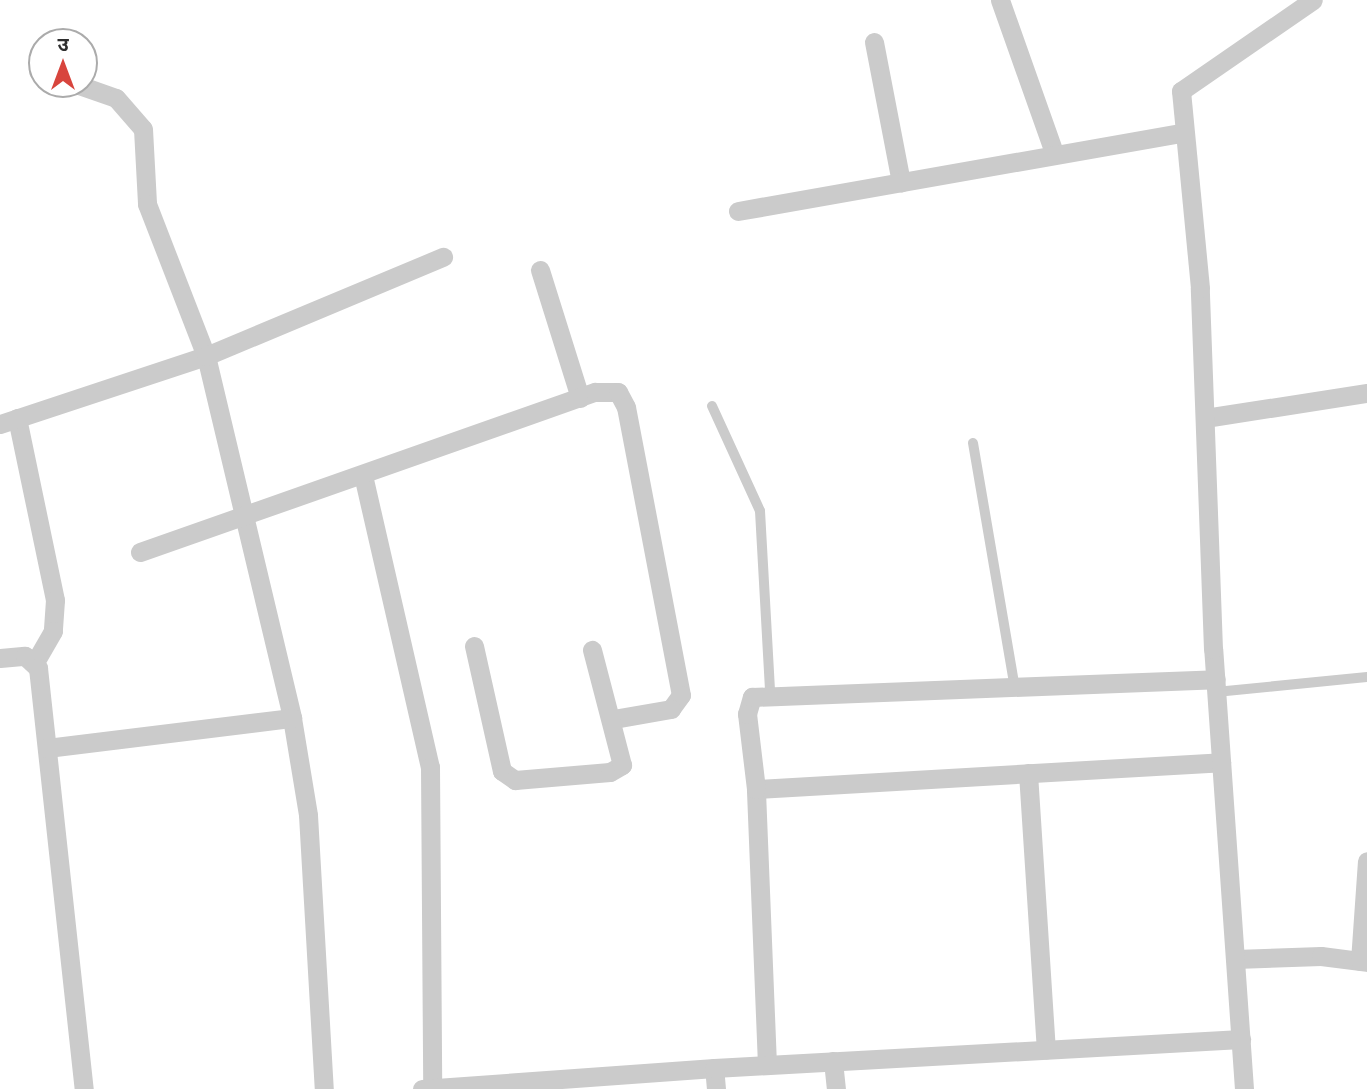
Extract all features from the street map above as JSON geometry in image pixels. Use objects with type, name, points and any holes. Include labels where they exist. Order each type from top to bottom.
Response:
[{"type":"street","points":[[1000,0],[1055,155]]},
{"type":"street","points":[[1244,1089],[1216,685],[1200,288],[1181,91],[1192,79],[1313,0]]},
{"type":"street","points":[[874,41],[901,182]]},
{"type":"street","points":[[98,92],[116,98],[140,122],[147,204],[206,356],[292,718],[316,876],[324,1089]]},
{"type":"street","points":[[738,211],[1184,132]]},
{"type":"street","points":[[84,1089],[36,662],[53,631],[55,600],[9,421],[206,356],[443,257]]},
{"type":"street","points":[[541,270],[580,398]]},
{"type":"street","points":[[140,552],[580,398],[609,390],[618,392],[626,407],[681,695],[671,709],[613,719]]},
{"type":"street","points":[[1205,418],[1367,393]]},
{"type":"street","points":[[363,475],[430,766],[432,1088]]},
{"type":"street","points":[[474,646],[508,780],[618,769],[622,755],[592,650]]},
{"type":"street","points":[[0,659],[25,656],[36,662]]},
{"type":"street","points":[[767,1065],[756,789],[748,702],[770,692],[1014,683],[1216,685]]},
{"type":"street","points":[[47,748],[292,718]]},
{"type":"street","points":[[756,789],[1221,762]]},
{"type":"street","points":[[1028,773],[1046,1049]]},
{"type":"street","points":[[1235,959],[1363,961],[1367,861]]},
{"type":"street","points":[[422,1089],[714,1068],[1241,1039]]},
{"type":"street","points":[[833,1061],[836,1089]]},
{"type":"street","points":[[714,1068],[716,1089]]},
{"type":"lane","points":[[712,406],[760,510],[770,692]]},
{"type":"lane","points":[[973,443],[1014,683]]},
{"type":"lane","points":[[1216,685],[1367,677]]}]
